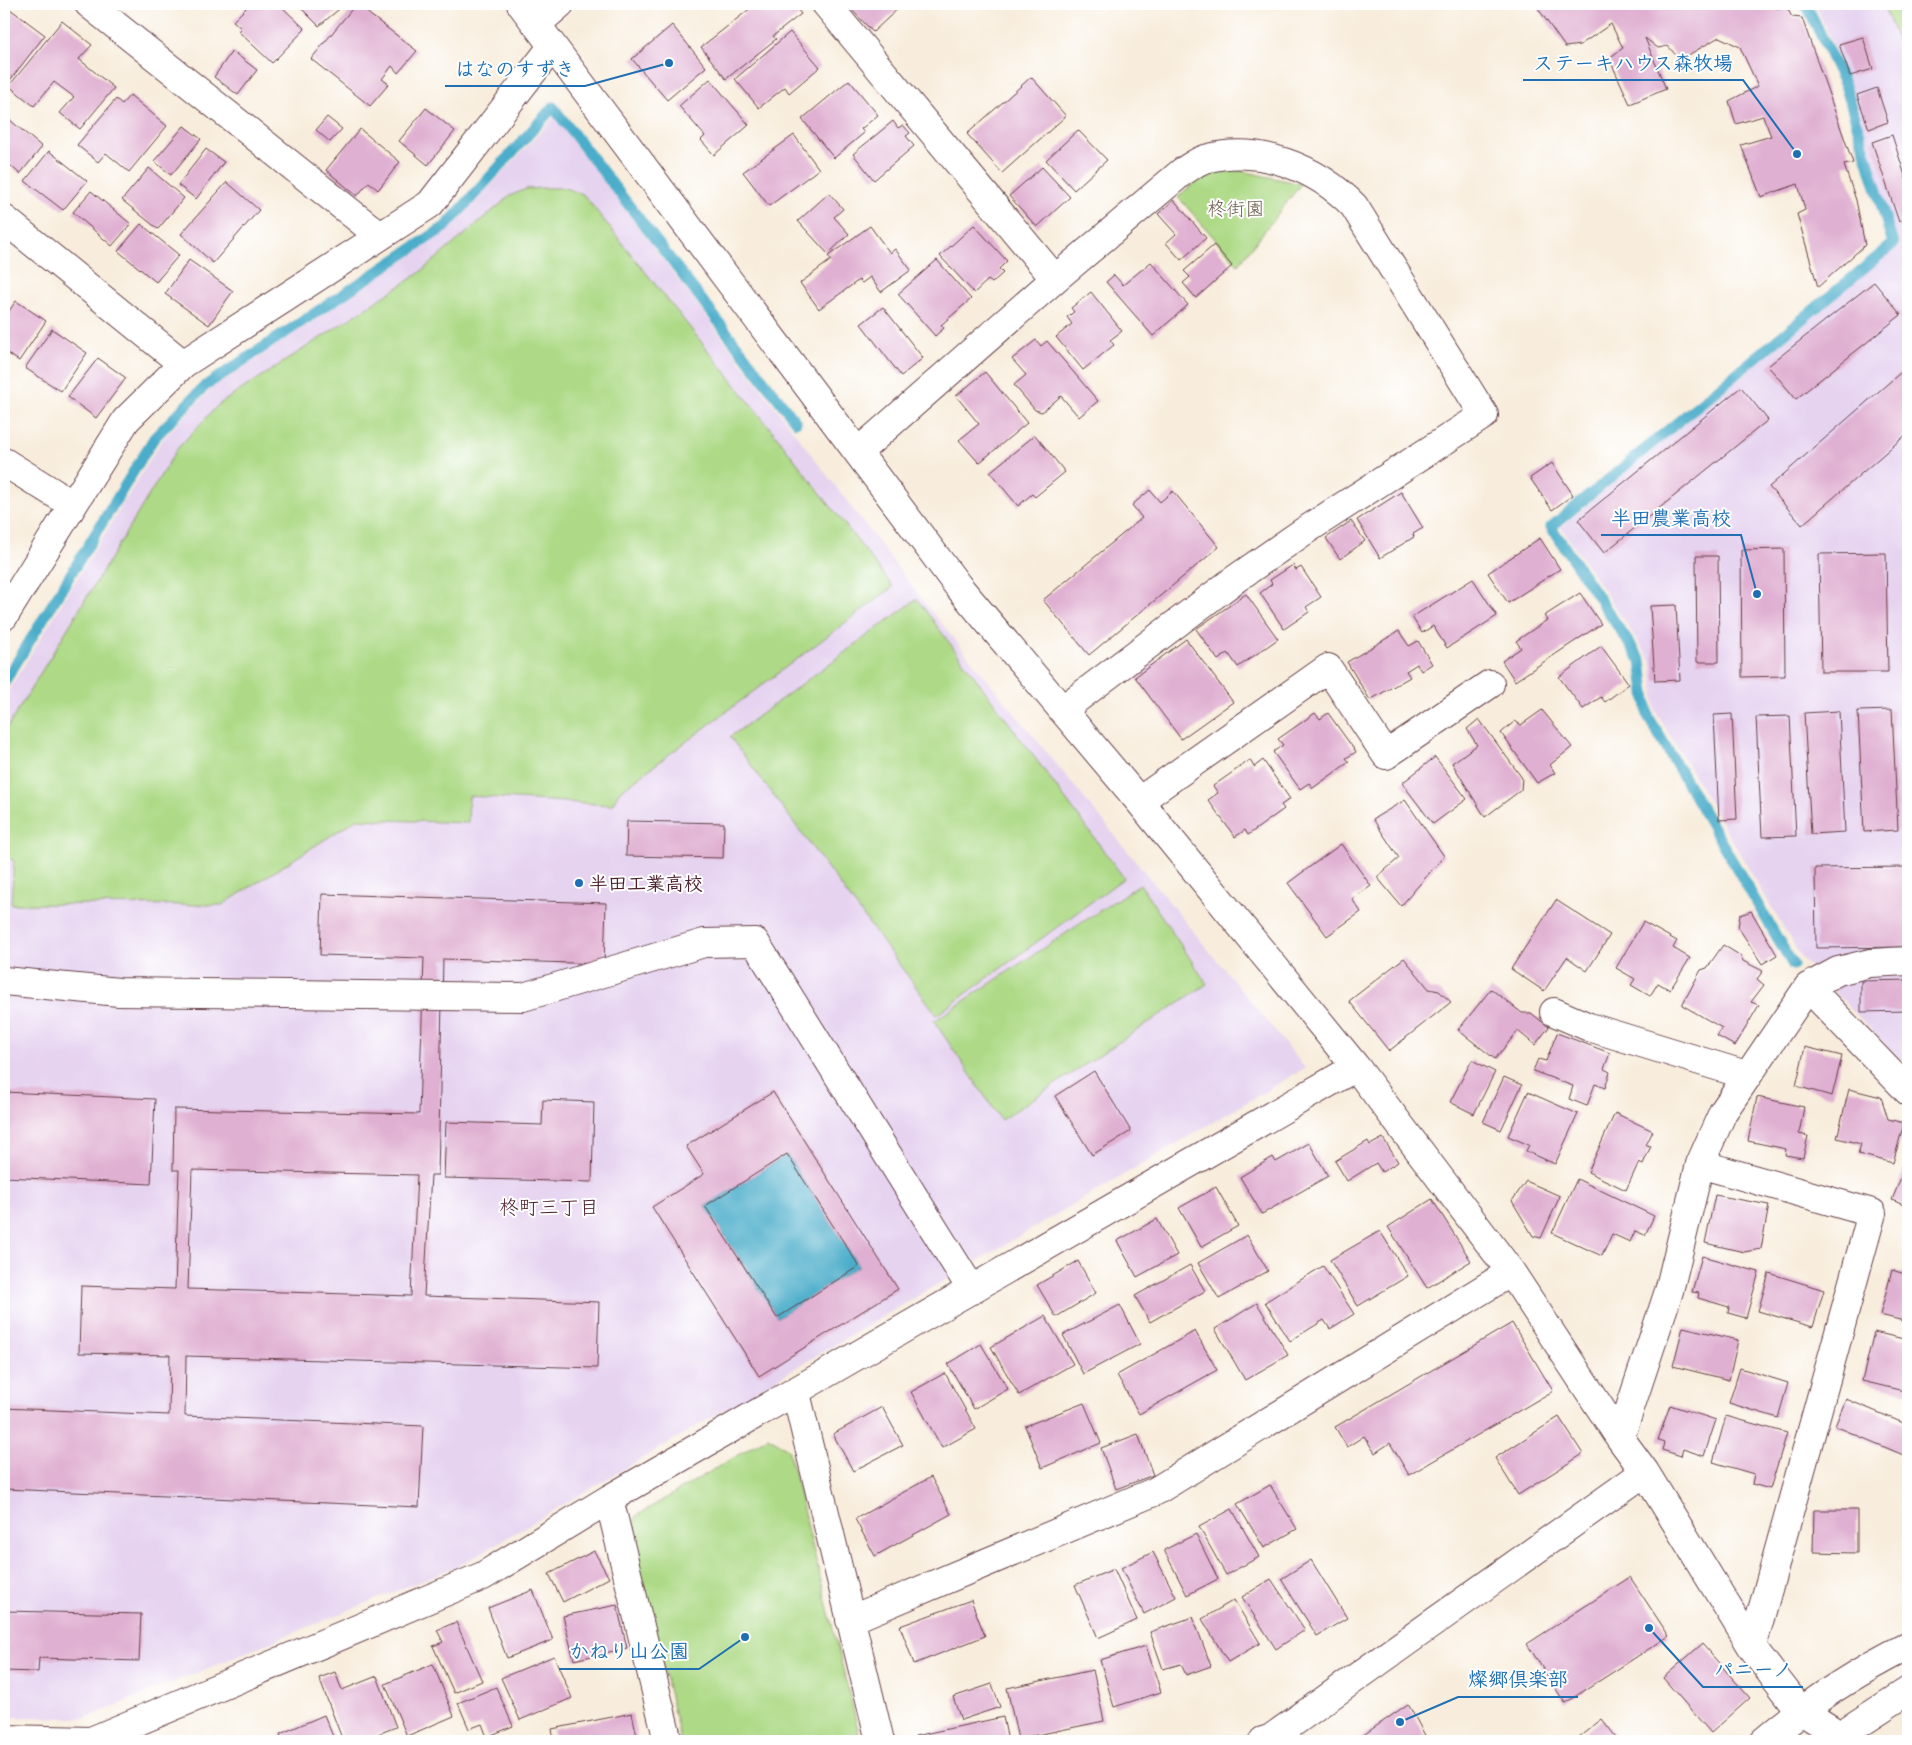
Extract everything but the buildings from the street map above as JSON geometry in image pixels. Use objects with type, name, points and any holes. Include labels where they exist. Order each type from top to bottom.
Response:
[{"type":"street","points":[[89,4],[380,236]]},
{"type":"street","points":[[560,4],[529,14],[958,586],[1139,800],[1356,1067],[1511,1272],[1620,1438],[1645,1472],[1752,1647],[1800,1710],[1839,1739],[1908,1691]]},
{"type":"street","points":[[826,4],[1055,279]]},
{"type":"street","points":[[4,616],[126,420],[183,364],[430,204],[552,47]]},
{"type":"street","points":[[858,452],[1055,279],[1182,172],[1203,159],[1230,155],[1288,163],[1314,174],[1337,188],[1354,206],[1484,415],[1303,532],[1234,580],[1062,710]]},
{"type":"street","points":[[4,220],[183,364]]},
{"type":"street","points":[[4,462],[73,505]]},
{"type":"street","points":[[1139,800],[1328,668],[1386,754],[1490,684]]},
{"type":"street","points":[[4,981],[119,992],[524,997],[704,943],[756,942],[972,1290]]},
{"type":"street","points":[[1620,1438],[1669,1291],[1700,1164],[1723,1112],[1746,1075],[1808,987],[1838,970],[1870,963],[1908,961]]},
{"type":"street","points":[[1808,987],[1908,1090]]},
{"type":"street","points":[[1554,1012],[1588,1027],[1746,1075]]},
{"type":"street","points":[[4,1738],[91,1741],[483,1576],[609,1499],[796,1393],[1356,1067]]},
{"type":"street","points":[[1700,1164],[1872,1213],[1752,1647]]},
{"type":"street","points":[[850,1620],[1156,1491],[1511,1272]]},
{"type":"street","points":[[796,1393],[880,1741]]},
{"type":"street","points":[[1263,1741],[1645,1472]]},
{"type":"street","points":[[609,1499],[668,1741]]},
{"type":"street","points":[[1764,1741],[1800,1710],[1872,1664],[1908,1646]]},
{"type":"shaded area","points":[[1815,4],[1908,4],[1908,1067],[1802,959],[1655,710],[1651,661],[1561,527],[1899,246],[1851,86]]},
{"type":"shaded area","name":"半田工業高校","points":[[554,117],[923,601],[1305,1068],[464,1563],[86,1718],[4,1717],[4,698],[162,440],[210,390],[450,230]]},
{"type":"green space","points":[[1883,4],[1908,4],[1908,67]]},
{"type":"green space","name":"柊街園","points":[[1228,168],[1301,184],[1238,265],[1178,197],[1201,179]]},
{"type":"green space","points":[[565,188],[583,194],[778,438],[893,587],[619,792],[612,805],[469,796],[468,823],[357,819],[222,905],[11,904],[14,861],[4,855],[4,733],[177,449],[218,405],[418,274],[510,196],[526,189]]},
{"type":"green space","points":[[917,599],[1124,878],[937,1015],[730,737]]},
{"type":"green space","points":[[1140,884],[1207,984],[1001,1120],[934,1021]]},
{"type":"green space","points":[[768,1437],[788,1449],[861,1741],[681,1741],[630,1533],[636,1516]]},
{"type":"water","points":[[787,1154],[859,1266],[777,1318],[705,1206]]},
{"type":"waterway","points":[[1793,965],[1648,716],[1641,661],[1551,527],[1893,244],[1846,88],[1808,8],[1803,4]]},
{"type":"waterway","points":[[4,683],[154,438],[205,386],[446,226],[553,107],[796,422]]},
{"type":"place","name":"はなのすずき","points":[[669,63]]},
{"type":"place","name":"ステーキハウス森牧場","points":[[1797,154]]},
{"type":"place","name":"半田農業高校","points":[[1757,594]]},
{"type":"place","name":"半田工業高校","points":[[579,883]]},
{"type":"place","name":"パニーノ","points":[[1649,1628]]},
{"type":"place","name":"かねり山公園","points":[[745,1637]]},
{"type":"place","name":"燦郷倶楽部","points":[[1400,1722]]},
{"type":"district","name":"柊町三丁目","points":[[549,1207]]}]
